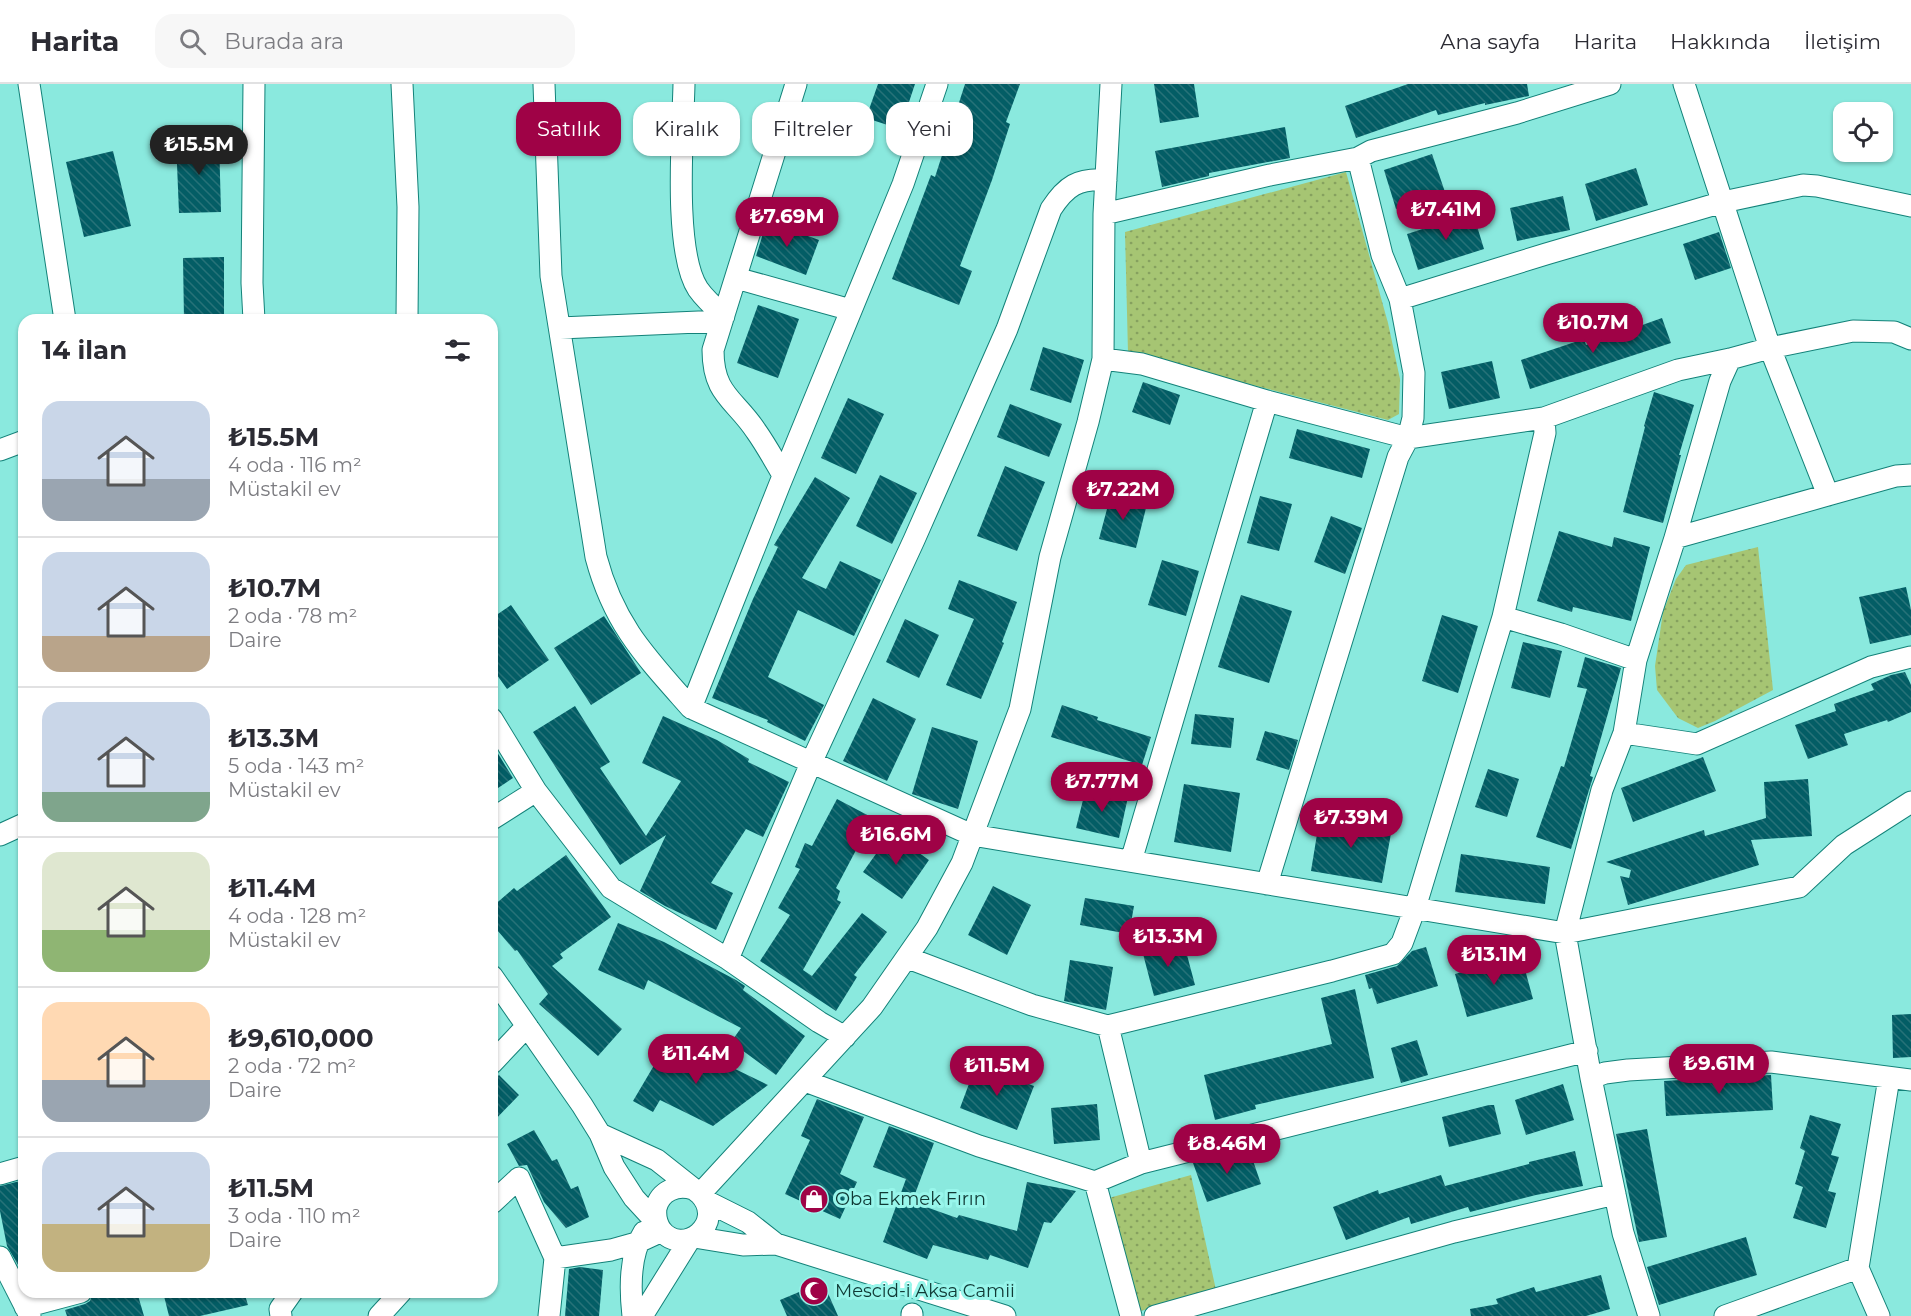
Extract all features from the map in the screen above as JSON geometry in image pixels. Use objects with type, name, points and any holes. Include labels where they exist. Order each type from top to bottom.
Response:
[{"type":"street","points":[[29,84],[64,314]]},
{"type":"street","points":[[254,84],[254,314]]},
{"type":"street","points":[[402,84],[408,207],[407,314]]},
{"type":"street","points":[[544,84],[551,276],[592,538],[607,594],[625,630],[691,708],[972,835],[1565,933],[1799,887],[1844,845],[1911,802]]},
{"type":"street","points":[[684,84],[682,220],[690,271],[697,288],[723,318]]},
{"type":"street","points":[[783,475],[755,429],[719,385],[713,362],[713,350],[796,84]]},
{"type":"street","points":[[691,708],[783,475],[903,184],[938,84]]},
{"type":"street","points":[[699,1194],[872,1007],[908,958],[957,872],[1020,710],[1050,557],[1104,359],[1104,214],[1111,84]]},
{"type":"street","points":[[1104,214],[1270,175],[1358,158],[1371,151],[1517,113],[1610,84]]},
{"type":"street","points":[[1684,84],[1770,348],[1828,495]]},
{"type":"street","points":[[1268,884],[1398,457],[1408,438],[1413,418],[1414,372],[1400,299],[1382,255],[1358,158]]},
{"type":"street","points":[[728,959],[811,763],[914,540],[1007,329],[1051,209],[1062,193],[1077,183],[1085,180],[1106,180]]},
{"type":"street","points":[[1400,299],[1723,202],[1803,185],[1911,206]]},
{"type":"street","points":[[736,278],[851,310]]},
{"type":"street","points":[[560,328],[723,318]]},
{"type":"street","points":[[1104,359],[1142,364],[1268,401],[1408,438],[1544,418],[1678,370],[1853,331],[1894,332],[1911,339]]},
{"type":"street","points":[[1648,1316],[1623,1233],[1591,1078],[1565,933],[1602,790],[1624,733],[1636,660],[1675,538],[1720,381],[1730,360]]},
{"type":"street","points":[[1131,861],[1268,401]]},
{"type":"street","points":[[908,958],[1032,1005],[1108,1026],[1393,954],[1402,943],[1415,908],[1503,617],[1545,432],[1544,418]]},
{"type":"street","points":[[0,450],[18,443]]},
{"type":"street","points":[[1675,538],[1896,476],[1911,475]]},
{"type":"street","points":[[1503,617],[1636,660]]},
{"type":"street","points":[[1624,733],[1697,744],[1871,667],[1911,657]]},
{"type":"street","points":[[498,729],[536,791],[611,888],[728,959],[819,1022],[845,1037]]},
{"type":"street","points":[[498,815],[536,791]]},
{"type":"street","points":[[0,835],[18,827]]},
{"type":"street","points":[[498,985],[600,1134],[619,1174],[634,1198],[677,1240],[692,1238],[743,1245],[776,1244],[1005,1316]]},
{"type":"street","points":[[498,1057],[527,1026]]},
{"type":"street","points":[[1108,1026],[1141,1163]]},
{"type":"street","points":[[805,1081],[979,1146],[1095,1182],[1141,1163],[1587,1051]]},
{"type":"street","points":[[1591,1078],[1605,1073],[1628,1070],[1771,1062],[1911,1080]]},
{"type":"street","points":[[1880,1316],[1858,1268],[1889,1078]]},
{"type":"street","points":[[600,1134],[657,1160],[699,1194],[748,1222],[776,1244]]},
{"type":"street","points":[[0,1174],[18,1169]]},
{"type":"street","points":[[498,1197],[519,1178],[555,1258],[549,1316]]},
{"type":"street","points":[[1095,1182],[1131,1316]]},
{"type":"street","points":[[555,1258],[611,1250],[636,1243],[657,1222],[658,1202],[667,1192],[680,1187],[699,1194],[709,1209],[708,1221],[704,1229],[692,1238],[642,1316]]},
{"type":"street","points":[[1155,1316],[1454,1232],[1615,1194]]},
{"type":"street","points":[[633,1316],[631,1299],[636,1243]]},
{"type":"street","points":[[0,1257],[18,1292]]},
{"type":"street","points":[[1725,1316],[1858,1268]]},
{"type":"street","points":[[21,1298],[28,1312],[65,1298]]},
{"type":"street","points":[[281,1316],[280,1309],[288,1298]]},
{"type":"street","points":[[379,1316],[396,1298]]},
{"type":"green space","points":[[1346,172],[1388,323],[1400,379],[1399,414],[1388,420],[1128,353],[1125,232]]},
{"type":"green space","points":[[1758,547],[1773,690],[1698,728],[1678,718],[1657,690],[1655,666],[1663,612],[1676,579],[1686,565]]},
{"type":"green space","points":[[1191,1175],[1216,1290],[1137,1312],[1109,1198]]},
{"type":"building","points":[[878,84],[915,84],[909,102],[886,102],[886,124],[874,121],[874,102],[872,102]]},
{"type":"building","points":[[965,84],[1020,84],[1006,122],[1010,124],[992,180],[960,266],[972,271],[959,305],[892,279],[931,175],[935,177],[942,156],[973,156],[973,102],[959,102]]},
{"type":"building","points":[[1154,84],[1194,84],[1199,117],[1160,123]]},
{"type":"building","points":[[1408,84],[1527,84],[1529,96],[1485,105],[1485,103],[1438,115],[1436,110],[1356,138],[1345,106]]},
{"type":"building","points":[[1285,127],[1290,158],[1209,173],[1209,176],[1162,187],[1155,151]]},
{"type":"building","points":[[219,139],[221,212],[179,213],[176,140]]},
{"type":"building","points":[[113,151],[131,226],[84,237],[66,162]]},
{"type":"building","points":[[1432,154],[1445,192],[1396,209],[1384,170]]},
{"type":"building","points":[[1636,168],[1648,205],[1596,221],[1585,184]]},
{"type":"building","points":[[1563,196],[1570,230],[1517,241],[1510,208]]},
{"type":"building","points":[[1473,213],[1484,249],[1418,270],[1407,234]]},
{"type":"building","points":[[767,221],[819,240],[806,275],[756,256]]},
{"type":"building","points":[[1719,232],[1731,268],[1695,280],[1683,244]]},
{"type":"building","points":[[224,257],[224,314],[184,314],[183,258]]},
{"type":"building","points":[[758,305],[799,319],[778,378],[737,363]]},
{"type":"building","points":[[1662,318],[1671,343],[1530,389],[1521,360],[1584,339],[1586,345]]},
{"type":"building","points":[[1043,347],[1084,360],[1071,403],[1030,390]]},
{"type":"building","points":[[1492,361],[1500,398],[1449,409],[1441,372]]},
{"type":"building","points":[[1143,382],[1180,395],[1170,425],[1132,412]]},
{"type":"building","points":[[1654,392],[1694,405],[1679,455],[1681,455],[1663,523],[1623,512]]},
{"type":"building","points":[[848,398],[884,414],[856,474],[821,458]]},
{"type":"building","points":[[1010,404],[1062,424],[1049,457],[997,437]]},
{"type":"building","points":[[1297,429],[1370,449],[1362,478],[1289,458]]},
{"type":"building","points":[[1005,466],[1045,482],[1017,551],[977,536]]},
{"type":"building","points":[[880,475],[917,493],[892,544],[856,526]]},
{"type":"building","points":[[815,477],[850,498],[802,578],[826,589],[840,561],[881,580],[854,636],[798,610],[768,677],[824,705],[805,741],[767,722],[768,720],[712,698],[753,599],[778,547],[774,545]]},
{"type":"building","points":[[1111,494],[1147,504],[1136,548],[1099,539]]},
{"type":"building","points":[[1260,496],[1292,504],[1279,551],[1247,543]]},
{"type":"building","points":[[1331,516],[1362,528],[1345,574],[1314,562]]},
{"type":"building","points":[[1559,531],[1612,547],[1614,537],[1650,547],[1631,621],[1573,607],[1572,612],[1537,601]]},
{"type":"building","points":[[1162,560],[1199,571],[1186,616],[1148,605]]},
{"type":"building","points":[[959,580],[1017,602],[1002,642],[1004,643],[981,699],[946,685],[974,619],[948,609]]},
{"type":"building","points":[[1906,587],[1911,610],[1911,635],[1870,644],[1859,597]]},
{"type":"building","points":[[1241,595],[1292,611],[1269,683],[1218,667]]},
{"type":"building","points":[[511,605],[549,660],[507,689],[498,676],[498,614]]},
{"type":"building","points":[[1442,615],[1478,626],[1458,693],[1422,681]]},
{"type":"building","points":[[604,616],[641,673],[591,705],[554,648]]},
{"type":"building","points":[[905,619],[939,635],[919,678],[886,662]]},
{"type":"building","points":[[1523,642],[1562,651],[1550,698],[1511,688]]},
{"type":"building","points":[[1585,657],[1621,668],[1590,776],[1593,777],[1571,849],[1536,837],[1561,766],[1564,767],[1587,689],[1577,687]]},
{"type":"building","points":[[1905,672],[1911,685],[1911,712],[1888,722],[1887,720],[1844,734],[1848,745],[1808,759],[1795,725],[1836,711],[1834,704],[1874,690],[1871,684],[1891,675]]},
{"type":"building","points":[[873,698],[916,719],[887,781],[843,761]]},
{"type":"building","points":[[1062,705],[1098,717],[1097,720],[1151,737],[1142,765],[1051,737]]},
{"type":"building","points":[[575,706],[610,762],[600,768],[646,836],[681,781],[642,763],[663,716],[717,740],[749,759],[748,762],[789,782],[763,837],[746,829],[711,883],[733,893],[716,930],[665,906],[640,891],[666,835],[620,865],[533,732]]},
{"type":"building","points":[[1195,714],[1234,718],[1231,748],[1191,744]]},
{"type":"building","points":[[932,727],[978,741],[958,809],[912,794]]},
{"type":"building","points":[[1265,731],[1298,740],[1289,770],[1256,760]]},
{"type":"building","points":[[498,754],[513,778],[498,788]]},
{"type":"building","points":[[1703,757],[1716,791],[1633,822],[1621,788]]},
{"type":"building","points":[[1488,769],[1519,779],[1507,817],[1475,807]]},
{"type":"building","points":[[1808,779],[1812,836],[1751,840],[1759,865],[1628,905],[1620,876],[1629,878],[1631,870],[1606,862],[1704,830],[1705,836],[1766,818],[1764,782]]},
{"type":"building","points":[[1184,784],[1240,793],[1231,852],[1174,842]]},
{"type":"building","points":[[1086,788],[1128,797],[1119,838],[1076,828]]},
{"type":"building","points":[[837,799],[873,818],[836,888],[840,891],[837,900],[841,902],[803,970],[812,976],[862,913],[887,932],[854,975],[857,977],[836,1011],[760,961],[790,915],[778,908],[800,869],[795,867],[805,843],[812,846]]},
{"type":"building","points":[[1320,816],[1392,828],[1382,883],[1311,871]]},
{"type":"building","points":[[891,833],[929,860],[902,899],[863,872]]},
{"type":"building","points":[[1461,854],[1550,867],[1545,904],[1455,892]]},
{"type":"building","points":[[566,855],[611,917],[560,954],[563,958],[552,966],[622,1029],[598,1056],[539,1004],[548,994],[517,950],[515,951],[498,931],[498,902],[514,888],[517,891]]},
{"type":"building","points":[[993,886],[1031,905],[1007,955],[968,935]]},
{"type":"building","points":[[1085,898],[1134,906],[1129,934],[1080,925]]},
{"type":"building","points":[[618,923],[664,942],[736,980],[745,986],[743,990],[805,1036],[776,1075],[731,1042],[741,1028],[648,980],[644,990],[598,970]]},
{"type":"building","points":[[1183,940],[1195,985],[1154,996],[1142,950]]},
{"type":"building","points":[[1426,947],[1438,986],[1377,1004],[1365,975],[1397,966],[1412,951]]},
{"type":"building","points":[[1521,955],[1533,999],[1467,1017],[1455,974]]},
{"type":"building","points":[[1070,960],[1113,967],[1106,1010],[1064,1001]]},
{"type":"building","points":[[1355,989],[1374,1078],[1255,1105],[1256,1109],[1215,1120],[1204,1075],[1332,1044],[1321,998]]},
{"type":"building","points":[[1911,1014],[1911,1057],[1893,1058],[1892,1015]]},
{"type":"building","points":[[669,1040],[699,1058],[702,1053],[768,1085],[713,1126],[660,1100],[653,1112],[633,1101]]},
{"type":"building","points":[[1417,1040],[1428,1075],[1401,1083],[1391,1048]]},
{"type":"building","points":[[976,1065],[1034,1086],[1017,1130],[960,1108]]},
{"type":"building","points":[[1771,1075],[1773,1110],[1666,1116],[1664,1081]]},
{"type":"building","points":[[498,1076],[519,1095],[498,1117]]},
{"type":"building","points":[[1563,1084],[1574,1120],[1526,1135],[1515,1100]]},
{"type":"building","points":[[817,1099],[864,1117],[840,1174],[857,1182],[840,1219],[785,1194],[810,1140],[801,1136]]},
{"type":"building","points":[[1097,1104],[1100,1140],[1054,1144],[1051,1108]]},
{"type":"building","points":[[1494,1105],[1501,1134],[1449,1147],[1442,1117]]},
{"type":"building","points":[[1810,1115],[1841,1124],[1831,1155],[1839,1157],[1828,1191],[1836,1193],[1826,1228],[1793,1218],[1803,1187],[1795,1184],[1805,1151],[1800,1148]]},
{"type":"building","points":[[889,1126],[934,1143],[912,1202],[957,1218],[959,1215],[1017,1231],[1027,1182],[1076,1191],[1051,1223],[1044,1222],[1028,1268],[990,1255],[988,1260],[933,1245],[927,1259],[883,1242],[906,1179],[873,1167]]},
{"type":"building","points":[[1647,1129],[1667,1237],[1639,1242],[1616,1134]]},
{"type":"building","points":[[534,1130],[552,1161],[557,1159],[571,1189],[578,1186],[589,1217],[566,1228],[544,1202],[527,1165],[519,1166],[507,1144]]},
{"type":"building","points":[[1249,1149],[1261,1184],[1207,1202],[1193,1163]]},
{"type":"building","points":[[1575,1151],[1583,1186],[1470,1212],[1468,1207],[1411,1224],[1409,1217],[1346,1240],[1333,1207],[1378,1190],[1379,1194],[1441,1175],[1445,1186]]},
{"type":"building","points":[[18,1182],[18,1265],[7,1246],[0,1211],[0,1186]]},
{"type":"building","points":[[1746,1237],[1757,1275],[1659,1305],[1647,1267]]},
{"type":"building","points":[[580,1267],[603,1270],[599,1316],[565,1316],[569,1269]]},
{"type":"building","points":[[1601,1275],[1610,1309],[1586,1316],[1471,1316],[1470,1309],[1498,1304],[1496,1299],[1534,1287],[1536,1292]]},
{"type":"building","name":"Mescid-i Aksa Camii","points":[[823,1282],[838,1316],[787,1316],[780,1300]]},
{"type":"building","points":[[91,1298],[139,1298],[144,1316],[67,1316],[65,1310],[90,1301]]},
{"type":"building","points":[[164,1298],[246,1298],[248,1305],[200,1316],[169,1316]]},
{"type":"place","name":"Oba Ekmek Fırın","points":[[814,1199]]},
{"type":"place","name":"Mescid-i Aksa Camii","points":[[814,1291]]}]
